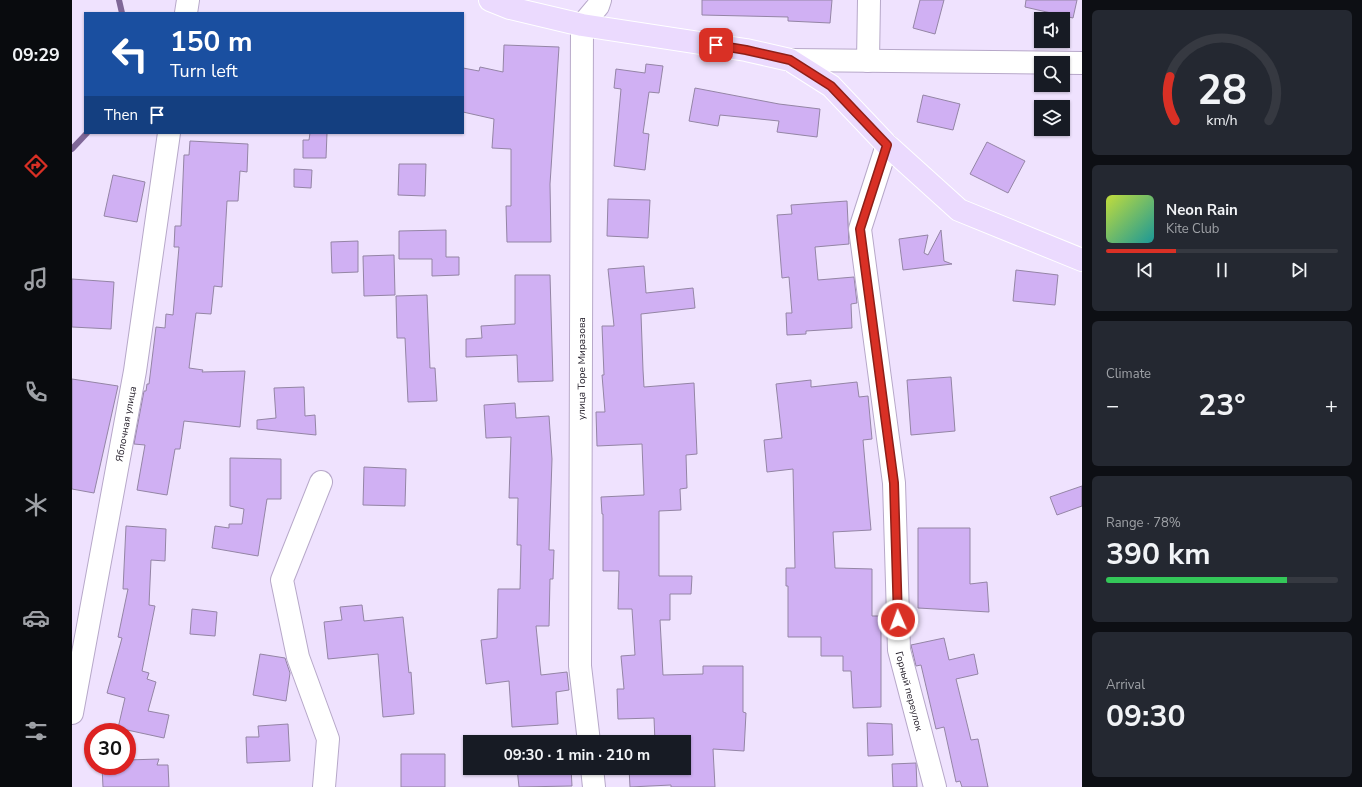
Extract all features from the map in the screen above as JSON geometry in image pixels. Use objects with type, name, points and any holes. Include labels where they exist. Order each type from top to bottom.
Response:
[{"type":"main road","points":[[490,0],[510,8],[582,25],[746,50],[790,60],[831,86],[887,145],[959,210],[1082,260]]},
{"type":"street","points":[[186,12],[188,0]]},
{"type":"street","points":[[582,25],[598,6],[600,0]]},
{"type":"street","points":[[868,61],[869,0]]},
{"type":"street","name":"улица Торе Миразова","points":[[582,25],[580,666],[588,735]]},
{"type":"street","points":[[790,60],[1082,63]]},
{"type":"street","name":"Яблочная улица","points":[[72,712],[135,371],[169,134]]},
{"type":"street","name":"Горный переулок","points":[[887,145],[860,229],[894,483],[899,650],[935,787]]},
{"type":"street","points":[[321,482],[282,580],[298,657],[328,739],[324,787]]},
{"type":"street","points":[[593,775],[594,787]]},
{"type":"building","points":[[702,0],[832,0],[830,23],[788,21],[788,17],[702,15]]},
{"type":"building","points":[[920,0],[944,0],[935,34],[913,28]]},
{"type":"building","points":[[1026,0],[1077,0],[1073,18],[1070,17],[1070,12],[1047,12],[1025,7]]},
{"type":"building","points":[[504,45],[559,47],[550,184],[551,242],[507,242],[506,206],[511,206],[511,149],[492,148],[494,119],[464,112],[464,68],[479,71],[480,67],[503,72]]},
{"type":"building","points":[[646,64],[663,66],[659,93],[649,92],[643,133],[649,134],[645,170],[614,166],[621,89],[614,88],[616,69],[645,73]]},
{"type":"building","points":[[695,88],[779,104],[820,109],[817,137],[777,132],[779,121],[720,115],[718,126],[689,121]]},
{"type":"building","points":[[923,95],[960,104],[953,130],[917,122]]},
{"type":"building","points":[[310,134],[327,134],[326,158],[303,158],[303,140],[309,140]]},
{"type":"building","points":[[190,141],[248,144],[247,172],[240,171],[238,201],[227,201],[222,287],[214,286],[211,314],[196,313],[189,368],[203,370],[202,372],[245,371],[240,427],[184,421],[180,449],[175,449],[167,495],[137,490],[145,445],[134,444],[144,391],[146,391],[147,384],[149,384],[156,327],[165,328],[166,314],[173,315],[179,247],[174,247],[175,226],[181,226],[184,155],[189,155]]},
{"type":"building","points":[[987,142],[1025,161],[1008,193],[970,174]]},
{"type":"building","points":[[399,164],[426,164],[425,196],[398,195]]},
{"type":"building","points":[[294,169],[312,170],[311,188],[294,187]]},
{"type":"building","points":[[113,175],[145,182],[137,222],[104,216]]},
{"type":"building","points":[[608,199],[650,200],[648,238],[607,236]]},
{"type":"building","points":[[847,201],[849,244],[815,247],[818,280],[854,277],[857,303],[851,304],[852,328],[806,331],[806,334],[787,335],[786,313],[792,313],[789,277],[782,278],[777,215],[792,214],[791,205]]},
{"type":"building","points":[[446,230],[446,257],[459,257],[459,275],[432,276],[432,259],[399,259],[399,231]]},
{"type":"building","points":[[941,230],[944,261],[952,264],[903,270],[899,239],[928,235],[924,253],[928,255]]},
{"type":"building","points":[[358,241],[358,272],[332,273],[331,242]]},
{"type":"building","points":[[394,255],[395,295],[364,296],[363,256]]},
{"type":"building","points":[[644,266],[646,293],[693,288],[695,308],[641,314],[643,370],[644,387],[694,383],[697,454],[686,455],[687,488],[680,489],[681,510],[659,511],[659,576],[692,576],[691,594],[670,594],[670,620],[660,620],[663,675],[703,674],[703,666],[743,666],[743,712],[746,713],[744,751],[713,749],[715,787],[671,787],[671,785],[630,787],[629,775],[691,775],[691,735],[655,735],[654,718],[618,719],[617,689],[624,689],[621,656],[635,655],[632,609],[618,609],[619,571],[603,571],[603,514],[601,497],[644,495],[642,444],[597,446],[596,412],[605,412],[602,375],[604,375],[602,326],[614,326],[608,269]]},
{"type":"building","points":[[1016,270],[1058,275],[1055,305],[1013,301]]},
{"type":"building","points":[[515,275],[550,275],[553,381],[518,382],[517,355],[466,357],[466,339],[482,338],[481,326],[515,324]]},
{"type":"building","points":[[72,279],[114,282],[111,329],[72,327]]},
{"type":"building","points":[[427,295],[430,368],[435,368],[437,401],[408,402],[405,338],[397,338],[396,296]]},
{"type":"building","points":[[951,377],[955,431],[911,435],[907,380]]},
{"type":"building","points":[[72,379],[118,386],[94,493],[72,489]]},
{"type":"building","points":[[811,380],[811,387],[857,382],[859,397],[868,396],[872,439],[863,440],[871,530],[833,532],[835,568],[872,569],[872,616],[881,616],[881,707],[853,708],[851,671],[843,671],[843,656],[821,656],[821,637],[788,637],[788,586],[786,586],[786,568],[795,568],[793,469],[767,472],[764,440],[782,438],[776,384]]},
{"type":"building","points":[[304,387],[305,416],[315,415],[316,435],[257,429],[257,420],[276,418],[274,388]]},
{"type":"building","points":[[515,403],[516,418],[549,416],[552,459],[549,550],[554,550],[553,579],[550,579],[549,626],[536,626],[541,675],[567,672],[569,690],[556,692],[558,724],[512,727],[509,681],[486,684],[481,640],[497,638],[498,589],[520,589],[521,545],[517,545],[518,498],[509,498],[511,437],[486,438],[484,405]]},
{"type":"building","points":[[230,458],[281,459],[281,499],[267,499],[258,556],[212,548],[215,526],[229,528],[229,524],[242,524],[244,509],[230,506]]},
{"type":"building","points":[[364,467],[406,469],[405,506],[363,505]]},
{"type":"building","points":[[1082,486],[1082,506],[1057,515],[1050,497]]},
{"type":"building","points":[[126,526],[166,529],[165,561],[151,560],[149,605],[155,606],[142,671],[149,673],[147,679],[156,682],[148,711],[169,715],[164,738],[136,732],[136,723],[119,723],[125,698],[107,693],[122,638],[118,637],[128,589],[123,589]]},
{"type":"building","points":[[918,528],[970,528],[970,584],[987,582],[989,612],[918,608]]},
{"type":"building","points":[[362,605],[364,621],[403,617],[409,673],[411,672],[414,714],[383,717],[378,654],[328,659],[324,622],[342,620],[340,607]]},
{"type":"building","points":[[192,609],[217,612],[215,636],[190,634]]},
{"type":"building","points":[[944,638],[949,660],[974,654],[978,674],[956,679],[971,740],[978,739],[988,787],[962,787],[960,781],[956,782],[944,727],[936,729],[921,665],[916,666],[911,645]]},
{"type":"building","points":[[260,654],[285,658],[290,673],[286,701],[253,695]]},
{"type":"building","points":[[867,723],[892,724],[893,755],[868,756]]},
{"type":"building","points":[[288,724],[290,761],[247,763],[246,737],[259,737],[258,726]]},
{"type":"building","points":[[401,754],[445,754],[445,787],[401,787]]},
{"type":"building","points":[[159,759],[157,765],[168,765],[169,787],[103,787],[102,775],[136,775],[136,760]]},
{"type":"building","points":[[916,763],[917,787],[893,787],[892,764]]},
{"type":"building","points":[[518,775],[571,775],[572,786],[519,787]]},
{"type":"waterway","points":[[119,0],[122,12]]},
{"type":"waterway","points":[[72,149],[86,134]]},
{"type":"route","points":[[716,45],[790,60],[831,86],[887,145],[860,229],[894,483],[898,620]]}]
